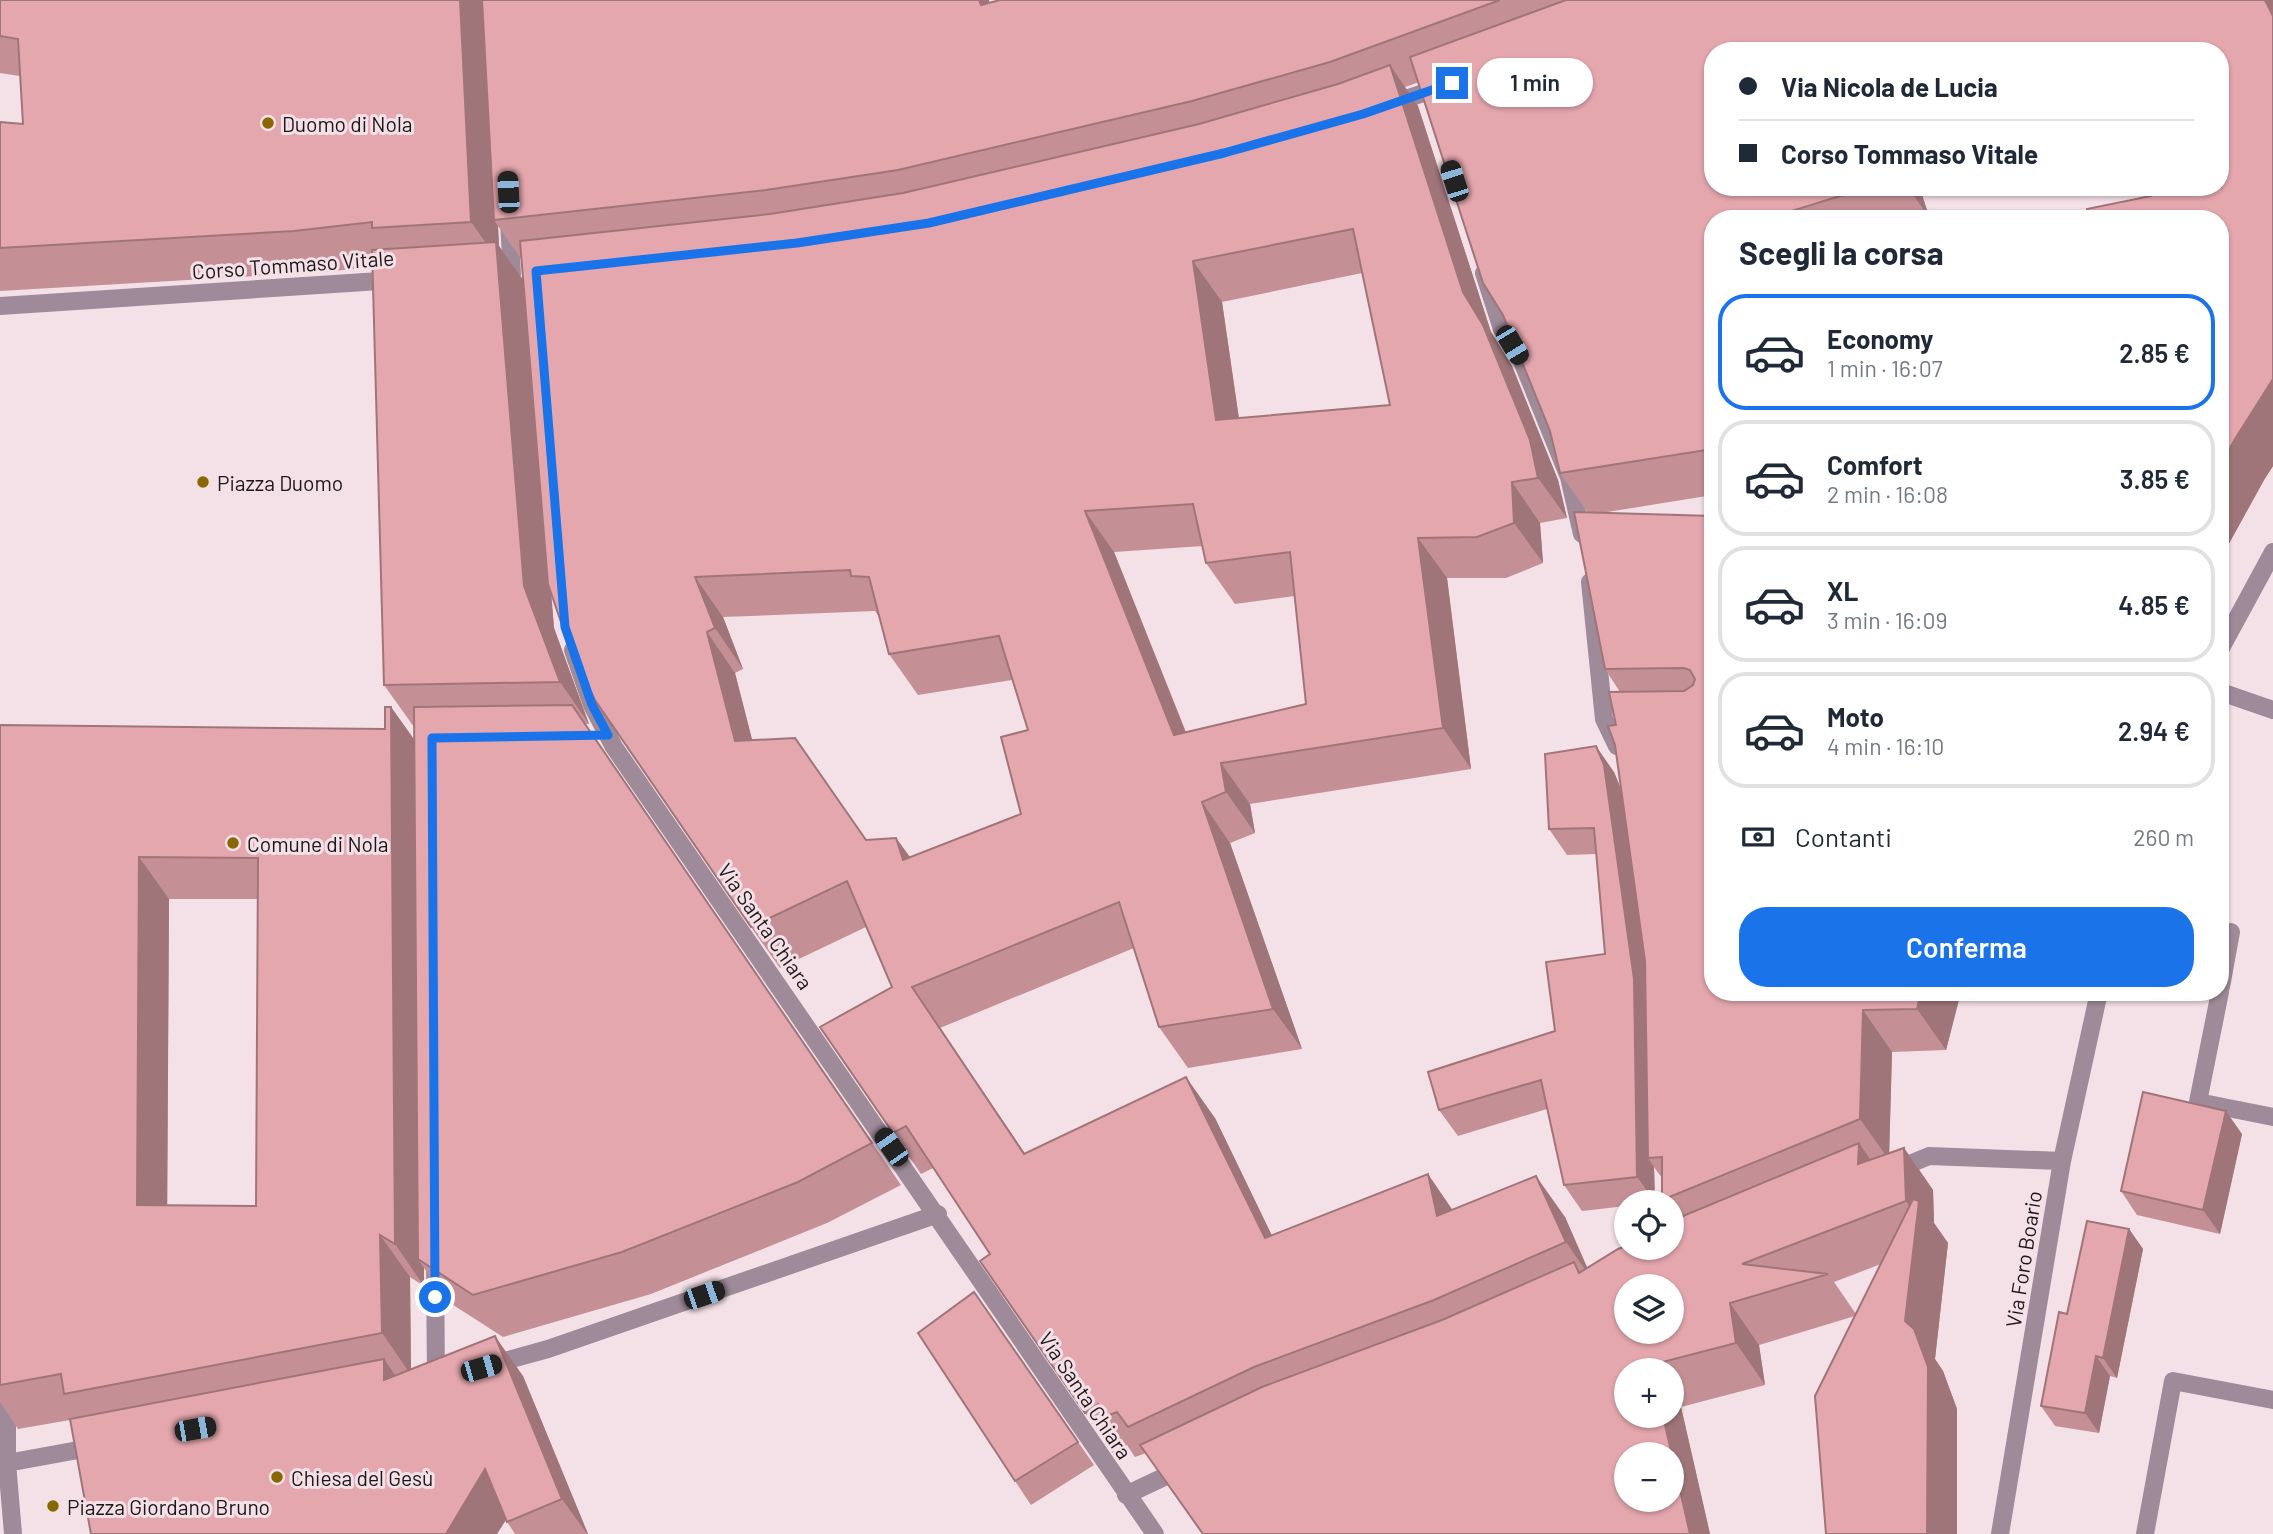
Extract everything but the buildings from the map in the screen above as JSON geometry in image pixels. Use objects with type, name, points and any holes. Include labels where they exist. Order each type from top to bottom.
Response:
[{"type":"street","points":[[1376,109],[1428,99],[1465,78]]},
{"type":"street","points":[[508,205],[505,274],[536,271]]},
{"type":"street","points":[[1477,250],[1502,329],[1522,361],[1569,477],[1586,556],[1604,719],[1625,766]]},
{"type":"street","name":"Corso Tommaso Vitale","points":[[0,306],[412,279]]},
{"type":"street","points":[[2229,633],[2273,552]]},
{"type":"street","name":"Via Santa Chiara","points":[[565,627],[592,705],[608,735],[1155,1534]]},
{"type":"street","points":[[2229,695],[2273,710]]},
{"type":"street","points":[[1604,719],[1631,722]]},
{"type":"street","points":[[581,736],[608,735]]},
{"type":"street","points":[[2229,943],[2231,932]]},
{"type":"street","name":"Via Foro Boario","points":[[2000,1534],[2062,1161],[2097,1001]]},
{"type":"street","points":[[2218,1001],[2199,1102],[2273,1117]]},
{"type":"street","points":[[1879,1177],[1929,1156],[2062,1161]]},
{"type":"street","points":[[473,1370],[548,1349],[938,1214]]},
{"type":"street","points":[[435,1241],[436,1380]]},
{"type":"street","points":[[7,1366],[7,1463],[13,1534]]},
{"type":"street","points":[[2146,1534],[2173,1381],[2273,1400]]},
{"type":"street","points":[[7,1463],[115,1443]]},
{"type":"street","points":[[1126,1495],[1194,1463]]},
{"type":"place","name":"Duomo di Nola","points":[[268,123]]},
{"type":"place","name":"Piazza Duomo","points":[[203,482]]},
{"type":"place","name":"Comune di Nola","points":[[233,843]]},
{"type":"place","name":"Chiesa del Gesù","points":[[277,1477]]},
{"type":"place","name":"Piazza Giordano Bruno","points":[[53,1506]]},
{"type":"route","points":[[435,1297],[432,738],[608,735],[592,705],[565,627],[536,271],[797,243],[929,223],[1224,153],[1363,114],[1452,83]]}]
